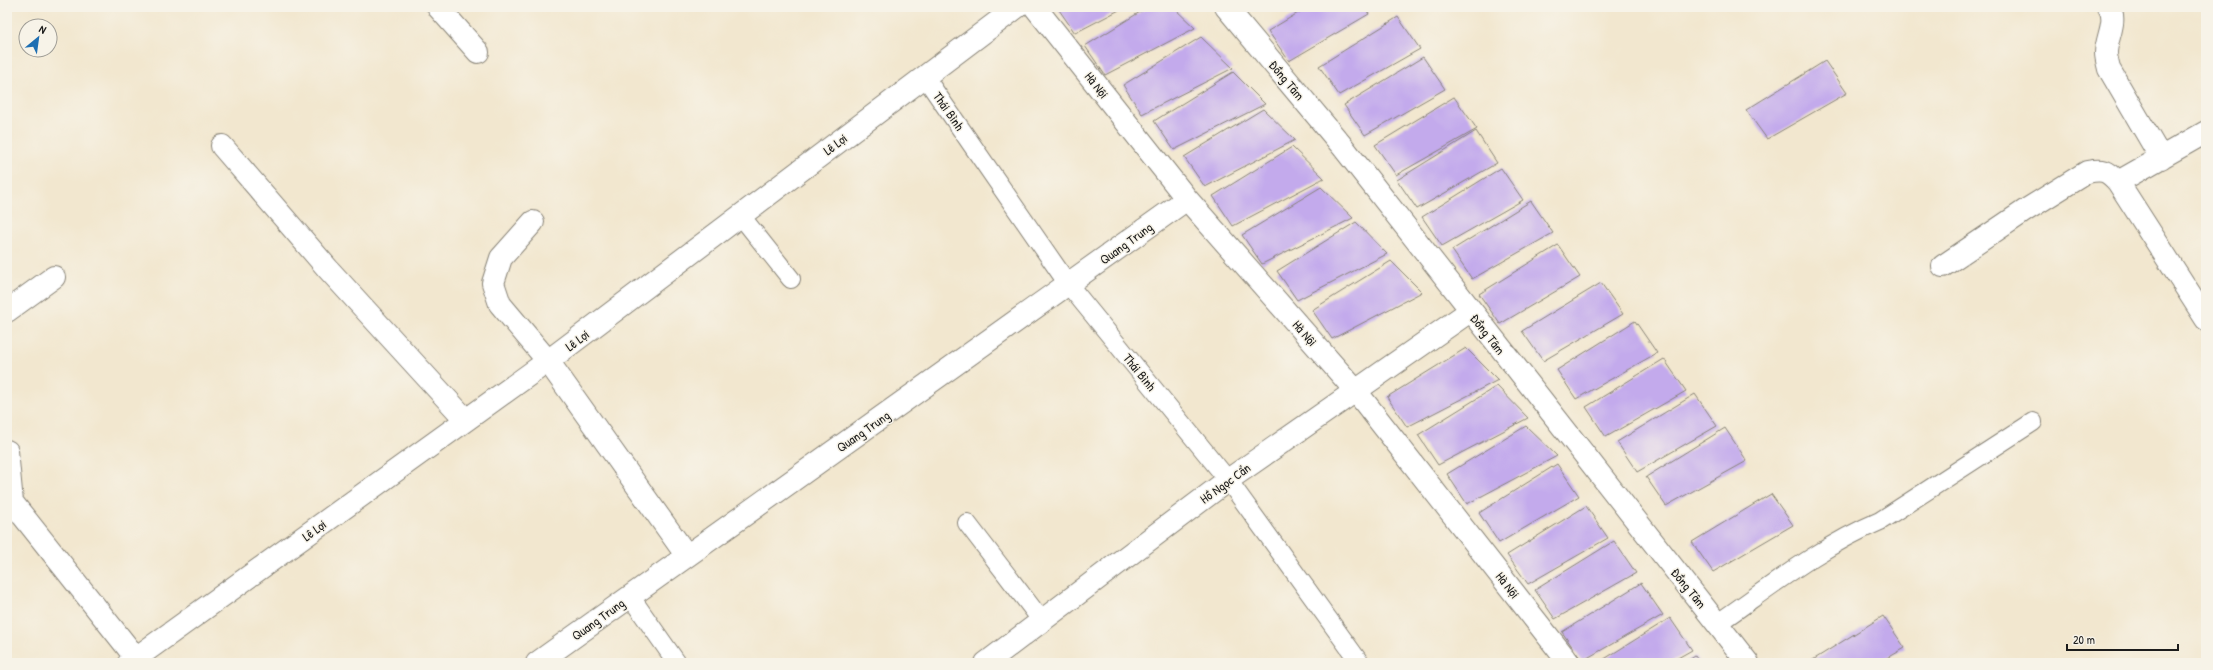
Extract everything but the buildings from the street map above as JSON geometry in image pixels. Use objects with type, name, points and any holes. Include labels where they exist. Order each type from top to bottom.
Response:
[{"type":"street","points":[[438,7],[478,52]]},
{"type":"street","name":"Lê Lợi","points":[[132,661],[548,361],[1017,7]]},
{"type":"street","name":"Hà Nội","points":[[1035,7],[1187,199],[1355,390],[1569,663]]},
{"type":"street","points":[[2109,7],[2112,11],[2112,22],[2106,54],[2109,69],[2161,158]]},
{"type":"street","name":"Đồng Tâm","points":[[1230,8],[1343,147],[1470,311],[1718,623],[1748,663]]},
{"type":"street","points":[[2118,182],[2206,132]]},
{"type":"street","points":[[222,146],[328,269],[466,420]]},
{"type":"street","points":[[1943,266],[2026,210],[2087,172],[2098,170],[2109,172],[2118,182],[2206,319]]},
{"type":"street","name":"Quang Trung","points":[[537,663],[1187,199]]},
{"type":"street","points":[[533,222],[501,258],[493,283],[500,304],[548,361],[687,556]]},
{"type":"street","points":[[7,311],[54,277]]},
{"type":"street","name":"Hồ Ngọc Cẩn","points":[[986,663],[1228,480],[1470,311]]},
{"type":"street","points":[[7,451],[12,502],[132,661]]},
{"type":"lane","name":"Thái Bình","points":[[925,77],[1068,284],[1228,480],[1360,663]]},
{"type":"lane","points":[[741,216],[791,279]]},
{"type":"lane","points":[[1718,623],[1809,560],[1853,533],[1880,521],[2033,422]]},
{"type":"lane","points":[[967,523],[1042,621]]},
{"type":"lane","points":[[630,596],[677,663]]}]
